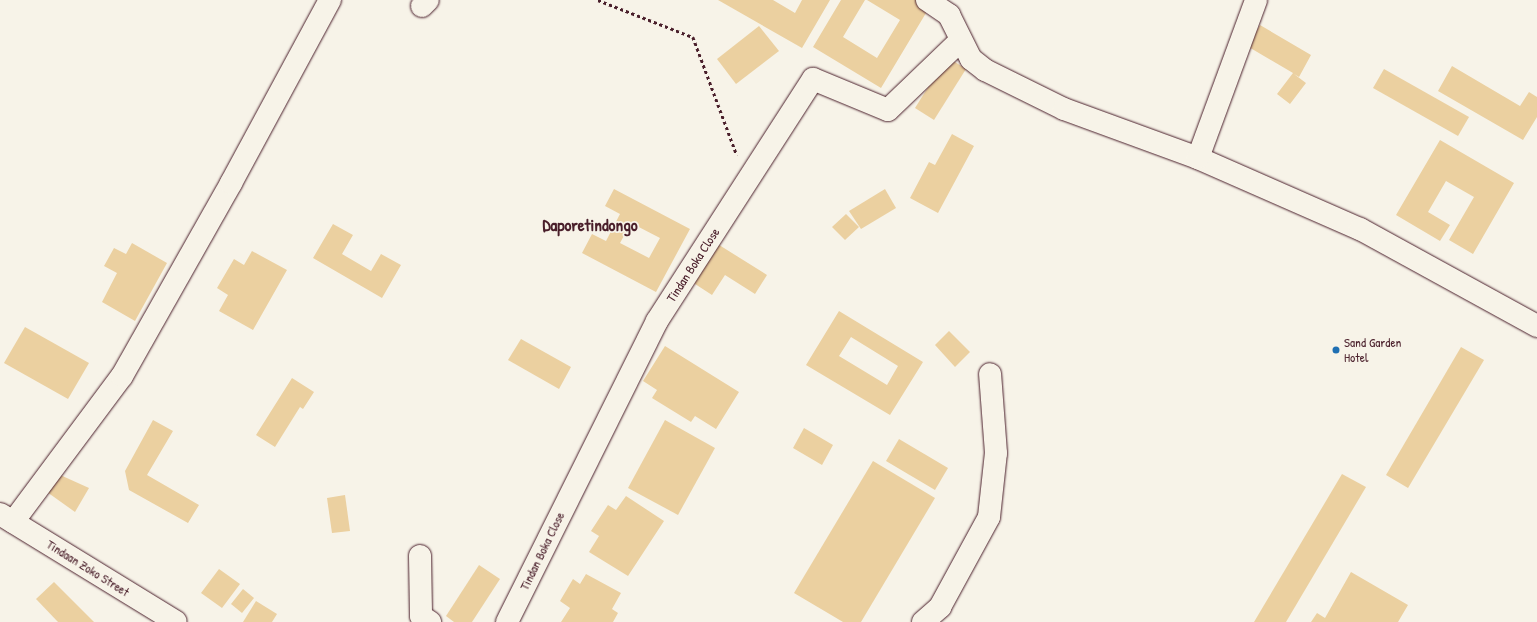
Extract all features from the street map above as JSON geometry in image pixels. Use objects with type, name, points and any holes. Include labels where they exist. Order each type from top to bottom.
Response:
[{"type":"street","points":[[7,518],[122,376],[231,183],[330,0]]},
{"type":"street","points":[[927,0],[949,15],[960,41],[971,59],[985,70],[1064,109],[1198,158],[1360,229],[1537,326]]},
{"type":"street","points":[[1198,158],[1256,0]]},
{"type":"street","name":"Tindan Boka Close","points":[[507,622],[657,321],[814,79],[888,110],[960,41]]},
{"type":"street","points":[[923,622],[940,606],[989,517],[996,453],[990,374]]},
{"type":"street","name":"Tindaan Zoko Street","points":[[7,518],[176,622]]},
{"type":"street","points":[[420,556],[420,616],[430,622]]},
{"type":"path","points":[[598,0],[693,37],[747,182]]},
{"type":"building","points":[[718,0],[773,0],[795,13],[802,0],[830,0],[802,48]]},
{"type":"building","points":[[841,0],[865,0],[843,37],[877,58],[900,20],[867,0],[916,0],[929,8],[881,88],[813,47]]},
{"type":"building","points":[[1260,25],[1311,55],[1299,77],[1294,74],[1306,83],[1290,104],[1277,94],[1293,73],[1247,46]]},
{"type":"building","points":[[759,26],[779,51],[736,84],[717,59]]},
{"type":"building","points":[[947,57],[966,69],[934,120],[915,108]]},
{"type":"building","points":[[1452,66],[1520,106],[1529,92],[1537,97],[1537,117],[1523,140],[1438,91]]},
{"type":"building","points":[[1384,69],[1469,117],[1458,136],[1373,88]]},
{"type":"building","points":[[952,134],[974,146],[938,213],[910,198],[929,162],[935,165]]},
{"type":"building","points":[[1440,140],[1514,183],[1473,254],[1449,240],[1474,197],[1446,181],[1428,212],[1450,225],[1440,241],[1396,215]]},
{"type":"building","points":[[614,189],[690,229],[656,292],[582,253],[592,234],[606,241],[620,214],[605,206]],"holes":[[[631,223],[660,238],[649,258],[620,243]]]},
{"type":"building","points":[[885,189],[896,208],[861,229],[849,211]]},
{"type":"building","points":[[846,214],[859,227],[845,240],[832,227]]},
{"type":"building","points":[[333,224],[353,235],[342,254],[371,271],[381,254],[401,265],[382,298],[313,258]]},
{"type":"building","points":[[132,243],[167,263],[135,321],[102,302],[117,273],[104,266],[114,248],[126,254]]},
{"type":"building","points":[[716,243],[767,275],[755,294],[725,275],[712,295],[692,282]]},
{"type":"building","points":[[252,251],[287,270],[253,330],[219,311],[228,295],[217,288],[234,259],[244,265]]},
{"type":"building","points":[[839,311],[923,362],[890,415],[806,365]],"holes":[[[851,337],[898,366],[887,385],[839,356]]]},
{"type":"building","points":[[25,327],[89,363],[68,399],[4,363]]},
{"type":"building","points":[[949,331],[970,352],[955,367],[935,345]]},
{"type":"building","points":[[521,339],[571,367],[559,389],[508,360]]},
{"type":"building","points":[[665,346],[739,392],[716,429],[695,416],[691,422],[652,398],[657,390],[643,381]]},
{"type":"building","points":[[1461,347],[1484,360],[1408,488],[1386,475]]},
{"type":"building","points":[[292,378],[314,392],[303,409],[300,407],[275,447],[256,435]]},
{"type":"building","points":[[153,420],[173,431],[147,475],[199,505],[188,523],[129,490],[125,471]]},
{"type":"building","points":[[665,420],[715,448],[678,515],[628,488]]},
{"type":"building","points":[[804,428],[833,445],[822,465],[793,448]]},
{"type":"building","points":[[899,439],[948,468],[935,490],[886,461]]},
{"type":"building","points":[[873,461],[935,498],[861,622],[843,622],[794,593]]},
{"type":"building","points":[[58,474],[89,488],[75,512],[47,492]]},
{"type":"building","points":[[1342,474],[1366,487],[1286,622],[1254,622]]},
{"type":"building","points":[[345,495],[350,531],[332,533],[327,498]]},
{"type":"building","points":[[626,496],[664,521],[628,576],[589,552],[599,536],[591,531],[608,505],[616,510]]},
{"type":"building","points":[[479,565],[500,579],[472,622],[454,622],[446,616]]},
{"type":"building","points":[[219,569],[240,584],[222,608],[201,593]]},
{"type":"building","points":[[1351,572],[1408,605],[1398,622],[1311,622],[1317,613],[1325,618]]},
{"type":"building","points":[[586,574],[621,593],[612,609],[618,613],[613,622],[561,622],[570,608],[560,601],[573,579],[580,584]]},
{"type":"building","points":[[54,582],[94,622],[58,622],[36,599]]},
{"type":"building","points":[[243,589],[254,598],[242,613],[231,604]]},
{"type":"building","points":[[256,601],[277,614],[272,622],[243,622]]},
{"type":"place","name":"Sand Garden Hotel","points":[[1336,350]]},
{"type":"district","name":"Daporetindongo","points":[[590,225]]}]
